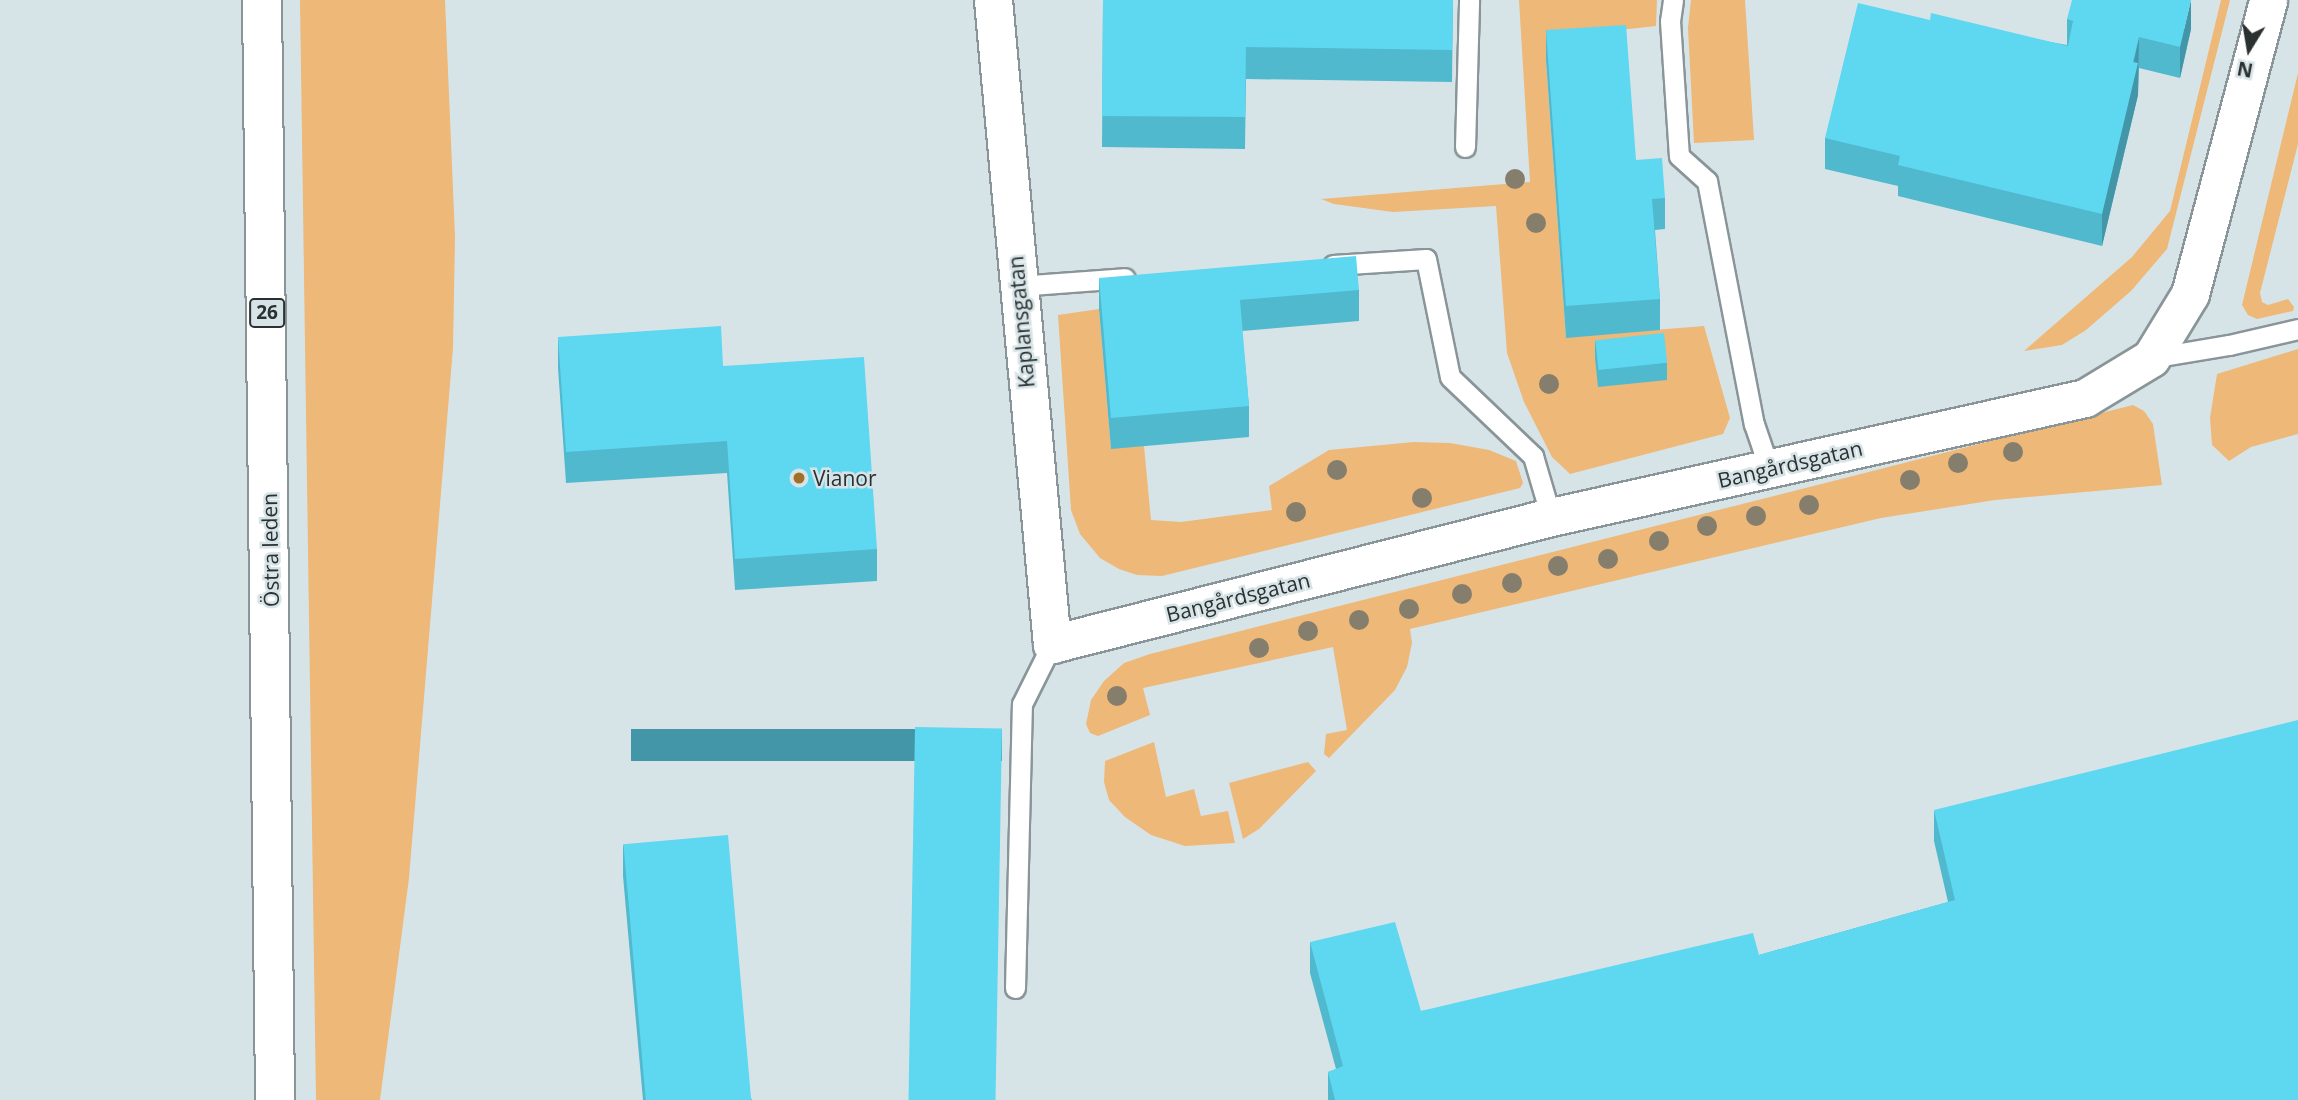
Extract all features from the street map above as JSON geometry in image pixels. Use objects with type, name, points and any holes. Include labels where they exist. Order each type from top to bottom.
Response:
[{"type":"highway","name":"Östra leden","points":[[262,0],[275,1100]]},
{"type":"street","name":"Kaplansgatan","points":[[993,0],[1017,286],[1052,644]]},
{"type":"street","name":"Bangårdsgatan","points":[[1052,644],[1551,517],[2085,398],[2151,358],[2190,294],[2268,0]]},
{"type":"lane","points":[[1465,147],[1469,0]]},
{"type":"lane","points":[[1673,0],[1670,21],[1679,156],[1707,181],[1754,424],[1769,468]]},
{"type":"lane","points":[[1317,266],[1426,260],[1450,377],[1533,456],[1551,517]]},
{"type":"lane","points":[[1017,286],[1140,277]]},
{"type":"lane","points":[[2151,358],[2229,345],[2298,329]]},
{"type":"lane","points":[[1015,988],[1022,704],[1052,644]]},
{"type":"shaded area","points":[[300,0],[445,0],[455,237],[453,348],[409,878],[380,1100],[316,1100]]},
{"type":"shaded area","points":[[1519,0],[1657,0],[1656,26],[1592,33],[1546,62],[1566,337],[1704,326],[1730,418],[1723,434],[1570,474],[1552,457],[1524,402],[1507,353],[1496,206],[1393,212],[1334,204],[1321,199],[1530,182]]},
{"type":"shaded area","points":[[1691,0],[1745,0],[1754,140],[1694,143],[1688,28]]},
{"type":"shaded area","points":[[2221,0],[2230,0],[2167,249],[2131,291],[2086,330],[2062,345],[2024,351],[2132,257],[2170,211]]},
{"type":"shaded area","points":[[2298,73],[2298,144],[2260,293],[2262,302],[2268,305],[2288,299],[2294,307],[2293,311],[2257,319],[2248,315],[2242,305]]},
{"type":"shaded area","points":[[1099,309],[1111,448],[1144,446],[1151,520],[1181,522],[1272,510],[1269,486],[1329,450],[1414,442],[1450,443],[1489,450],[1516,461],[1523,483],[1520,488],[1162,576],[1137,575],[1119,569],[1100,558],[1080,534],[1071,510],[1058,315]]},
{"type":"shaded area","points":[[2298,349],[2298,434],[2251,447],[2229,461],[2212,445],[2210,418],[2217,374]]},
{"type":"shaded area","points":[[2133,405],[2144,411],[2153,424],[2162,485],[1995,500],[1881,518],[1410,629],[1412,643],[1407,667],[1395,690],[1329,758],[1324,754],[1326,734],[1347,730],[1333,647],[1143,688],[1150,715],[1098,736],[1090,733],[1086,724],[1091,700],[1104,681],[1124,663],[1150,654]]},
{"type":"shaded area","points":[[1154,742],[1166,797],[1194,789],[1201,816],[1228,811],[1235,843],[1185,846],[1151,835],[1125,817],[1109,800],[1104,782],[1105,761]]},
{"type":"shaded area","points":[[1308,762],[1316,771],[1259,829],[1243,839],[1229,783]]},
{"type":"building","points":[[1103,0],[1453,0],[1452,50],[1246,47],[1245,117],[1102,116]]},
{"type":"building","points":[[2072,0],[2191,0],[2180,47],[2139,37],[2133,62],[2138,63],[2102,214],[1898,165],[1900,156],[1825,138],[1858,3],[1930,20],[1931,13],[2068,46],[2073,21],[2067,19]]},
{"type":"building","points":[[1626,25],[1636,160],[1662,158],[1665,198],[1652,199],[1660,299],[1566,306],[1546,30]]},
{"type":"building","points":[[1356,256],[1359,290],[1240,300],[1249,406],[1111,418],[1099,278]]},
{"type":"building","name":"Vianor","points":[[721,326],[723,366],[864,357],[877,549],[735,559],[727,441],[566,452],[558,337]]},
{"type":"building","points":[[1664,333],[1667,363],[1599,370],[1595,340]]},
{"type":"building","points":[[2298,720],[2298,1100],[1335,1100],[1328,1072],[1343,1066],[1310,942],[1395,922],[1421,1011],[1753,933],[1759,955],[1955,900],[1934,810]]},
{"type":"building","points":[[915,727],[1002,729],[996,1100],[908,1100]]},
{"type":"building","points":[[728,835],[751,1100],[646,1100],[623,844]]},
{"type":"place","name":"Vianor","points":[[799,478]]}]
